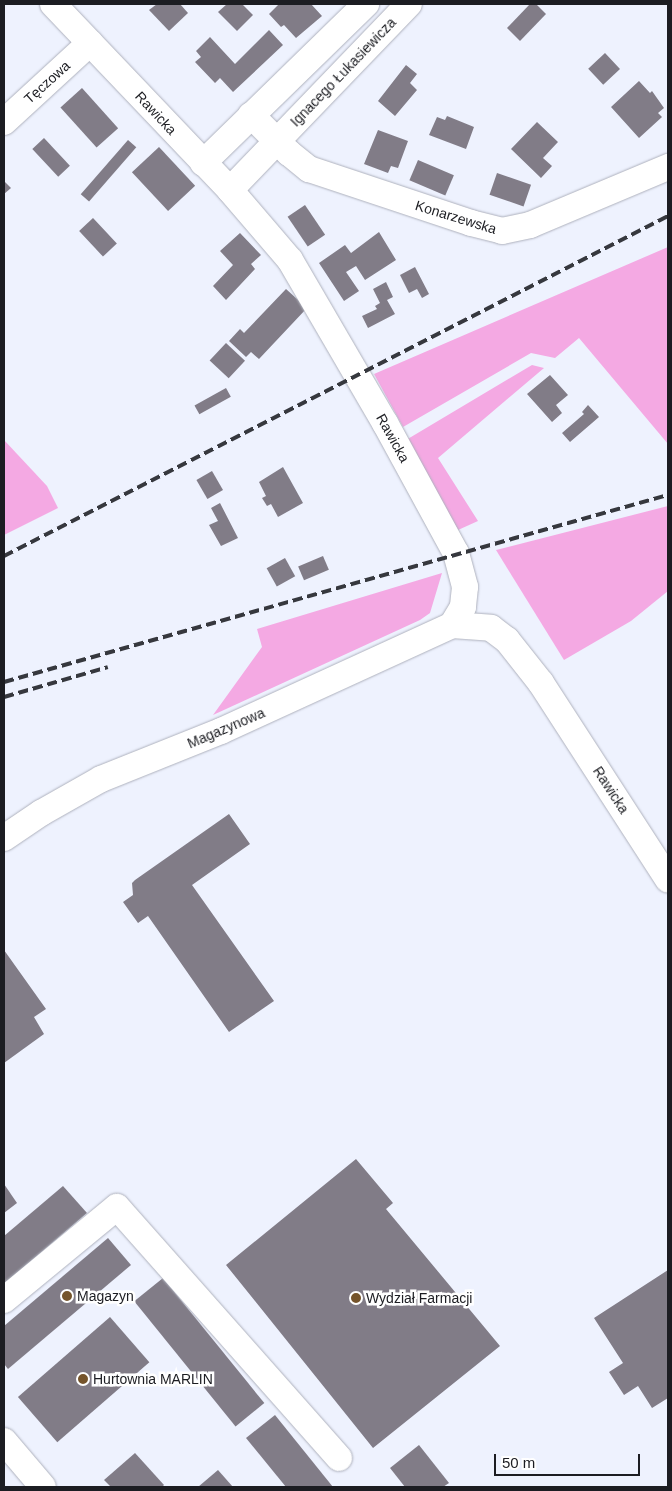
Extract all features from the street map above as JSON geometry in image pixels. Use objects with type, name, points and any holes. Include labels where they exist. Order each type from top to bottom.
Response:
[{"type":"street","name":"Rawicka","points":[[53,4],[230,190],[290,260],[316,300],[456,553],[465,587],[463,607],[452,625],[491,628],[507,640],[541,683],[668,878]]},
{"type":"street","points":[[204,163],[366,4]]},
{"type":"street","name":"Ignacego Łukasiewicza","points":[[230,190],[409,4]]},
{"type":"street","name":"Tęczowa","points":[[4,122],[90,43]]},
{"type":"street","points":[[252,115],[276,141]]},
{"type":"street","name":"Konarzewska","points":[[276,141],[309,169],[472,223],[502,231],[530,225],[668,167]]},
{"type":"street","name":"Magazynowa","points":[[4,838],[41,813],[101,779],[221,731],[452,625]]},
{"type":"street","points":[[4,1300],[118,1207],[339,1458]]},
{"type":"street","points":[[4,1441],[43,1487]]},
{"type":"shaded area","points":[[668,247],[668,444],[579,338],[555,358],[531,353],[403,427],[374,374]]},
{"type":"shaded area","points":[[532,365],[544,368],[438,458],[478,521],[458,530],[406,440]]},
{"type":"shaded area","points":[[4,440],[47,486],[58,508],[4,535]]},
{"type":"shaded area","points":[[668,506],[668,591],[631,621],[564,660],[496,550]]},
{"type":"shaded area","points":[[442,573],[430,613],[420,620],[213,715],[262,647],[257,629]]},
{"type":"building","points":[[157,4],[180,4],[188,13],[169,31],[149,10]]},
{"type":"building","points":[[227,4],[242,4],[253,15],[237,31],[218,12]]},
{"type":"building","points":[[279,4],[311,4],[322,16],[296,38],[284,25],[281,27],[269,14]]},
{"type":"building","points":[[530,4],[536,4],[546,14],[520,41],[507,28]]},
{"type":"building","points":[[269,30],[283,45],[233,92],[220,78],[215,83],[195,62],[201,57],[196,51],[210,37],[235,64]]},
{"type":"building","points":[[605,53],[620,69],[603,85],[588,69]]},
{"type":"building","points":[[406,65],[417,74],[410,83],[417,90],[395,116],[378,101]]},
{"type":"building","points":[[639,81],[650,93],[652,91],[664,108],[658,113],[662,117],[639,138],[611,107]]},
{"type":"building","points":[[82,88],[118,128],[97,148],[60,107]]},
{"type":"building","points":[[447,116],[474,127],[466,149],[429,135],[437,117],[445,120]]},
{"type":"building","points":[[537,122],[558,142],[543,158],[552,166],[541,178],[511,149]]},
{"type":"building","points":[[378,130],[408,141],[398,168],[391,166],[388,173],[364,164]]},
{"type":"building","points":[[44,138],[70,166],[58,177],[32,149]]},
{"type":"building","points":[[128,140],[136,147],[89,202],[81,194]]},
{"type":"building","points":[[159,147],[195,186],[168,211],[132,172]]},
{"type":"building","points":[[418,160],[454,175],[445,195],[409,180]]},
{"type":"building","points":[[497,173],[531,185],[524,206],[490,195]]},
{"type":"building","points":[[4,181],[11,188],[4,194]]},
{"type":"building","points":[[305,205],[325,235],[308,247],[288,217]]},
{"type":"building","points":[[93,218],[117,244],[103,257],[79,231]]},
{"type":"building","points":[[379,232],[396,260],[365,280],[356,266],[346,272],[359,291],[344,301],[319,263],[345,245],[351,253]]},
{"type":"building","points":[[240,233],[261,255],[251,264],[255,269],[226,300],[213,286],[233,265],[220,251]]},
{"type":"building","points":[[415,267],[429,294],[422,298],[417,289],[409,293],[400,275]]},
{"type":"building","points":[[386,282],[393,297],[387,300],[395,314],[368,328],[362,316],[377,309],[375,306],[380,303],[373,289]]},
{"type":"building","points":[[286,289],[307,308],[259,359],[251,352],[246,357],[229,341],[240,329],[244,333]]},
{"type":"building","points":[[226,343],[245,361],[229,378],[210,361]]},
{"type":"building","points":[[550,375],[568,395],[556,405],[562,413],[552,422],[527,394]]},
{"type":"building","points":[[226,388],[231,397],[199,414],[195,405]]},
{"type":"building","points":[[588,405],[599,417],[570,442],[562,433],[584,414],[582,412]]},
{"type":"building","points":[[283,467],[303,503],[278,517],[271,504],[267,506],[262,498],[266,496],[259,482]]},
{"type":"building","points":[[212,471],[223,490],[207,499],[196,480]]},
{"type":"building","points":[[220,503],[238,538],[221,546],[209,525],[218,521],[211,508]]},
{"type":"building","points":[[323,556],[329,570],[304,580],[298,567]]},
{"type":"building","points":[[285,558],[295,576],[277,587],[267,568]]},
{"type":"building","points":[[229,814],[250,844],[192,885],[274,1001],[229,1032],[148,916],[138,923],[123,902],[133,895],[132,883],[135,880]]},
{"type":"building","points":[[4,950],[46,1009],[34,1017],[44,1034],[4,1063]]},
{"type":"building","name":"Wydział Farmacji","points":[[356,1159],[393,1203],[386,1209],[500,1346],[373,1448],[226,1265]]},
{"type":"building","points":[[4,1184],[17,1203],[4,1213]]},
{"type":"building","points":[[63,1186],[87,1213],[4,1284],[4,1236]]},
{"type":"building","name":"Magazyn","points":[[108,1238],[131,1265],[8,1369],[4,1364],[4,1326]]},
{"type":"building","points":[[668,1270],[668,1398],[652,1408],[638,1386],[624,1395],[609,1372],[623,1363],[594,1318]]},
{"type":"building","points":[[163,1278],[264,1403],[236,1426],[134,1301]]},
{"type":"building","name":"Hurtownia MARLIN","points":[[110,1317],[149,1362],[57,1442],[18,1397]]},
{"type":"building","points":[[275,1415],[333,1487],[286,1487],[246,1438]]},
{"type":"building","points":[[419,1445],[449,1483],[443,1487],[405,1487],[390,1468]]},
{"type":"building","points":[[135,1453],[164,1485],[162,1487],[111,1487],[104,1480]]},
{"type":"building","points":[[218,1470],[233,1487],[198,1487]]},
{"type":"railway","points":[[4,556],[668,216]]},
{"type":"railway","points":[[4,682],[668,495]]},
{"type":"railway","points":[[4,697],[108,667]]},
{"type":"place","name":"Magazyn","points":[[67,1296]]},
{"type":"place","name":"Wydział Farmacji","points":[[356,1298]]},
{"type":"place","name":"Hurtownia MARLIN","points":[[83,1379]]}]
